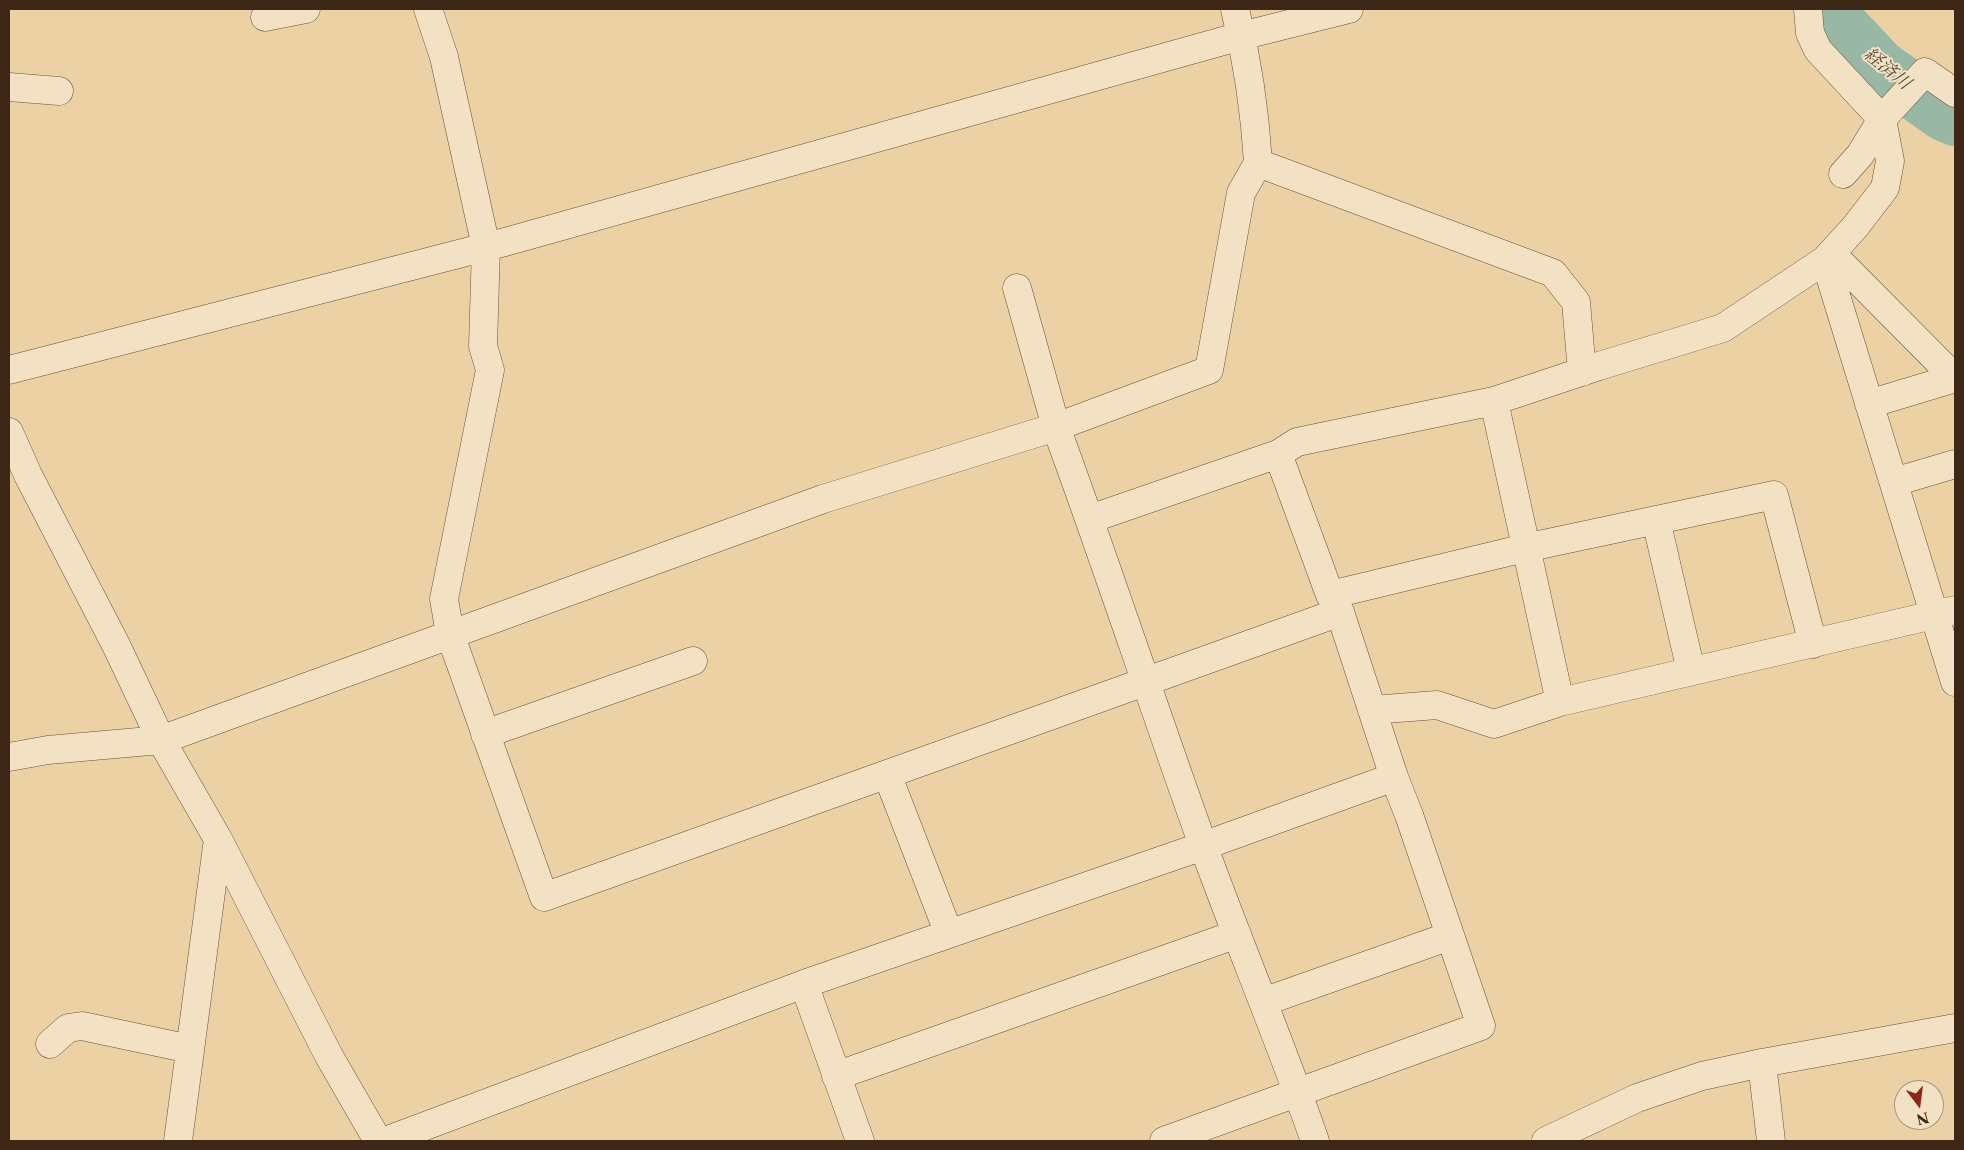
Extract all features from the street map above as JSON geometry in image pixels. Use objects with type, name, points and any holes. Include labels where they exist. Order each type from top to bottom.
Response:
[{"type":"street","points":[[265,17],[306,9]]},
{"type":"street","points":[[428,9],[444,57],[486,246],[483,346],[490,370],[444,599],[450,634],[544,897],[1146,680],[1335,604],[1525,548],[1774,495],[1813,644]]},
{"type":"street","points":[[9,757],[48,750],[161,740],[823,499],[1056,427],[1209,370],[1241,193],[1258,163],[1256,127],[1235,9]]},
{"type":"street","points":[[9,370],[486,246],[1241,36],[1350,9]]},
{"type":"street","points":[[1090,519],[1278,454],[1297,442],[1494,401],[1723,328],[1828,257],[1886,188],[1890,161],[1882,119],[1818,50],[1810,33],[1808,9]]},
{"type":"street","points":[[1843,174],[1860,155],[1882,119],[1925,72],[1955,93]]},
{"type":"street","points":[[9,87],[59,90]]},
{"type":"street","points":[[1258,163],[1553,273],[1576,302],[1582,372]]},
{"type":"street","points":[[1828,257],[1869,404],[1894,482],[1945,612],[1955,682]]},
{"type":"street","points":[[1828,257],[1955,378],[1869,404]]},
{"type":"street","points":[[1017,288],[1056,427],[1090,519],[1203,846],[1315,1141]]},
{"type":"street","points":[[1494,401],[1560,702]]},
{"type":"street","points":[[9,432],[28,475],[116,646],[161,740],[218,840],[329,1056],[378,1141]]},
{"type":"street","points":[[1164,1141],[1298,1094],[1481,1026],[1335,604],[1278,454]]},
{"type":"street","points":[[1894,482],[1955,464]]},
{"type":"street","points":[[1656,520],[1691,672]]},
{"type":"street","points":[[1372,710],[1437,705],[1494,724],[1560,702],[1945,612]]},
{"type":"street","points":[[485,734],[693,661]]},
{"type":"street","points":[[887,774],[949,934]]},
{"type":"street","points":[[385,1141],[804,984],[1203,846],[1394,777]]},
{"type":"street","points":[[178,1141],[218,840]]},
{"type":"street","points":[[836,1076],[1237,934]]},
{"type":"street","points":[[1263,1002],[1450,936]]},
{"type":"street","points":[[804,984],[860,1141]]},
{"type":"street","points":[[50,1044],[68,1028],[82,1026],[190,1048]]},
{"type":"street","points":[[1546,1141],[1637,1098],[1702,1076],[1762,1063],[1955,1028]]},
{"type":"street","points":[[1762,1063],[1771,1141]]},
{"type":"waterway","name":"経済川","points":[[1831,9],[1831,16],[1879,67],[1944,113],[1955,118]]}]
